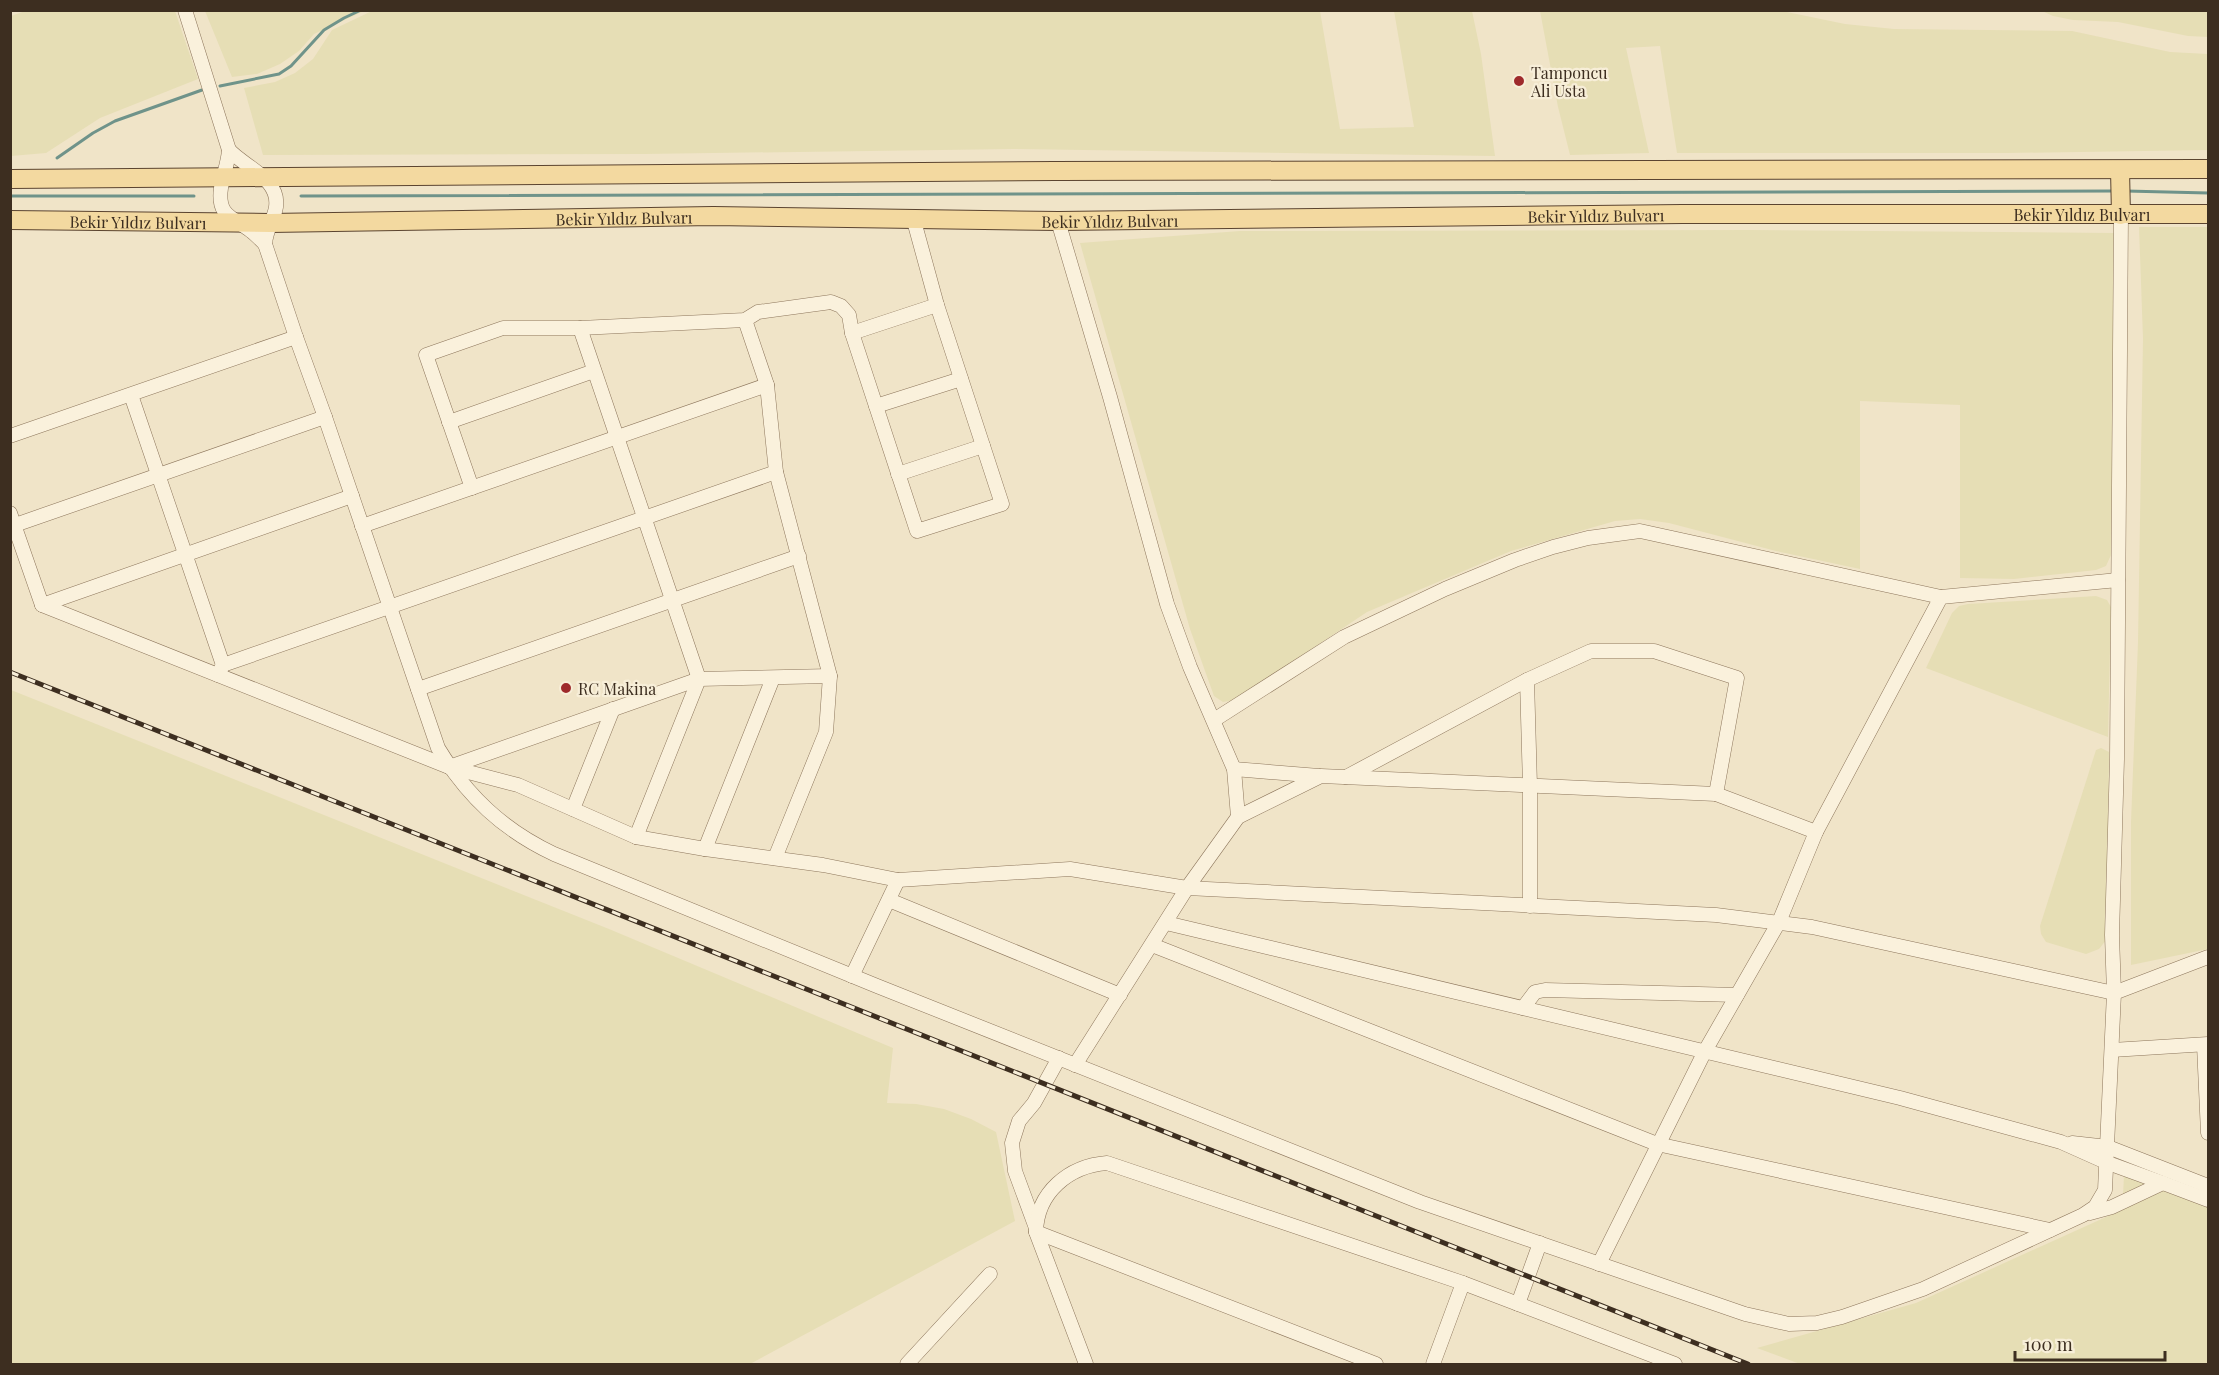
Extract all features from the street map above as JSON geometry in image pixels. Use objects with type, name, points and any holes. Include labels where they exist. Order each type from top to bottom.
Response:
[{"type":"main road","name":"Bekir Yıldız Bulvarı","points":[[10,220],[270,223],[713,216],[1058,221],[1682,214],[2121,191],[2208,169]]},
{"type":"main road","name":"Bekir Yıldız Bulvarı","points":[[10,179],[1066,171],[2121,191],[2208,214]]},
{"type":"street","points":[[185,10],[229,150],[228,166],[223,177],[221,206],[234,222],[251,231],[265,244]]},
{"type":"street","points":[[229,150],[271,184],[276,193],[276,204],[266,232],[265,244],[438,748],[465,789],[491,815],[537,846],[852,976],[1420,1202],[1760,1319],[1804,1324],[1842,1317],[1923,1289],[2083,1215],[2112,1207],[2163,1183]]},
{"type":"street","points":[[2083,1215],[2095,1207],[2103,1196],[2108,1163],[2114,993],[2112,935],[2121,191]]},
{"type":"street","points":[[472,488],[426,355],[503,328],[580,328],[745,320],[758,312],[831,302],[841,306],[849,315],[852,333],[917,531],[1002,504],[937,305],[914,220]]},
{"type":"street","points":[[1058,221],[1110,397],[1167,604],[1190,667],[1234,769],[1238,817]]},
{"type":"street","points":[[852,333],[937,305]]},
{"type":"street","points":[[745,320],[766,385],[776,472],[830,676],[826,732],[775,858]]},
{"type":"street","points":[[580,328],[699,680],[636,837]]},
{"type":"street","points":[[10,436],[296,337]]},
{"type":"street","points":[[449,422],[594,371]]},
{"type":"street","points":[[876,406],[961,379]]},
{"type":"street","points":[[362,526],[766,385]]},
{"type":"street","points":[[131,394],[185,555],[220,670]]},
{"type":"street","points":[[42,604],[13,519],[158,475],[325,417]]},
{"type":"street","points":[[898,474],[983,446]]},
{"type":"street","points":[[220,670],[390,607],[776,472]]},
{"type":"street","points":[[42,604],[352,496]]},
{"type":"street","points":[[1214,720],[1344,637],[1394,613],[1515,560],[1562,545],[1606,535],[1640,531],[1941,597],[2118,580]]},
{"type":"street","points":[[418,689],[799,556]]},
{"type":"street","points":[[1599,1264],[1705,1051],[1779,922],[1816,832],[1941,597]]},
{"type":"street","points":[[42,604],[220,670],[449,767],[518,785],[636,837],[705,849],[823,865],[898,880],[1070,869],[1187,888],[1716,915],[1812,927],[2114,993],[2208,957]]},
{"type":"street","points":[[1346,777],[1527,680],[1591,651],[1654,651],[1737,678],[1716,794]]},
{"type":"street","points":[[449,767],[699,680],[830,676]]},
{"type":"street","points":[[705,849],[773,678]]},
{"type":"street","points":[[1527,680],[1530,906]]},
{"type":"street","points":[[573,809],[613,709]]},
{"type":"street","points":[[1234,769],[1321,776],[1716,794],[1816,832]]},
{"type":"street","points":[[1075,1065],[1187,888],[1238,817],[1321,776]]},
{"type":"street","points":[[852,976],[898,880]]},
{"type":"street","points":[[889,900],[1120,995]]},
{"type":"street","points":[[1166,923],[1900,1098],[2061,1142],[2108,1163],[2208,1200]]},
{"type":"street","points":[[1152,945],[1657,1144],[2050,1230]]},
{"type":"street","points":[[1523,1008],[1535,992],[1545,990],[1737,995]]},
{"type":"street","points":[[2112,1050],[2206,1045],[2208,1133]]},
{"type":"street","points":[[1059,1058],[1034,1103],[1019,1121],[1012,1143],[1015,1171],[1086,1365]]},
{"type":"street","points":[[2061,1142],[2108,1147],[2208,1186]]},
{"type":"street","points":[[1036,1232],[1041,1205],[1058,1183],[1081,1169],[1107,1163],[1463,1283],[1675,1365]]},
{"type":"street","points":[[1036,1232],[1377,1365]]},
{"type":"street","points":[[1518,1304],[1540,1243]]},
{"type":"street","points":[[907,1365],[990,1274]]},
{"type":"street","points":[[1433,1365],[1463,1283]]},
{"type":"shaded area","points":[[28,10],[175,11],[198,79],[100,118],[46,153],[11,156],[11,16]]},
{"type":"shaded area","points":[[205,11],[364,11],[314,34],[299,51],[280,64],[257,74],[232,77]]},
{"type":"shaded area","points":[[372,11],[1320,11],[1340,129],[1414,127],[1394,11],[1472,11],[1481,54],[1495,156],[1013,149],[644,154],[263,155],[244,88],[275,82],[295,73],[313,59],[332,30]]},
{"type":"shaded area","points":[[1540,11],[1782,11],[1845,24],[1894,29],[2072,31],[2170,52],[2208,54],[2208,150],[2007,153],[1677,153],[1660,46],[1626,48],[1649,153],[1570,155],[1558,107]]},
{"type":"shaded area","points":[[2042,11],[2208,11],[2208,37],[2188,36],[2118,22],[2073,20]]},
{"type":"shaded area","points":[[2139,227],[2208,227],[2208,949],[2131,965],[2131,822],[2138,642],[2143,338]]},
{"type":"shaded area","points":[[1750,230],[2114,233],[2112,531],[2111,555],[2106,566],[2096,570],[2014,579],[1960,578],[1960,405],[1860,401],[1860,569],[1776,551],[1669,523],[1640,519],[1615,521],[1511,551],[1367,612],[1235,700],[1223,702],[1214,696],[1190,629],[1080,243],[1240,231]]},
{"type":"shaded area","points":[[2096,596],[2107,600],[2111,607],[2108,737],[1926,668],[1952,613],[1959,606]]},
{"type":"shaded area","points":[[11,690],[609,929],[893,1048],[887,1103],[916,1104],[944,1109],[996,1132],[1015,1221],[750,1364],[11,1364]]},
{"type":"shaded area","points":[[2101,748],[2109,752],[2107,939],[2099,949],[2086,954],[2046,942],[2041,934],[2040,926],[2096,750]]},
{"type":"shaded area","points":[[2125,1156],[2157,1175],[2208,1193],[2208,1364],[1800,1364],[1757,1348],[1916,1303],[2112,1214],[2123,1195]]},
{"type":"waterway","points":[[220,86],[279,74],[291,66],[324,30],[361,10]]},
{"type":"waterway","points":[[57,158],[115,121],[202,90]]},
{"type":"waterway","points":[[301,196],[2114,191]]},
{"type":"waterway","points":[[2126,191],[2208,193]]},
{"type":"waterway","points":[[10,196],[194,196]]},
{"type":"railway","points":[[10,672],[1748,1364]]},
{"type":"place","name":"Tamponcu Ali Usta","points":[[1519,81]]},
{"type":"place","name":"RC Makina","points":[[566,688]]}]
